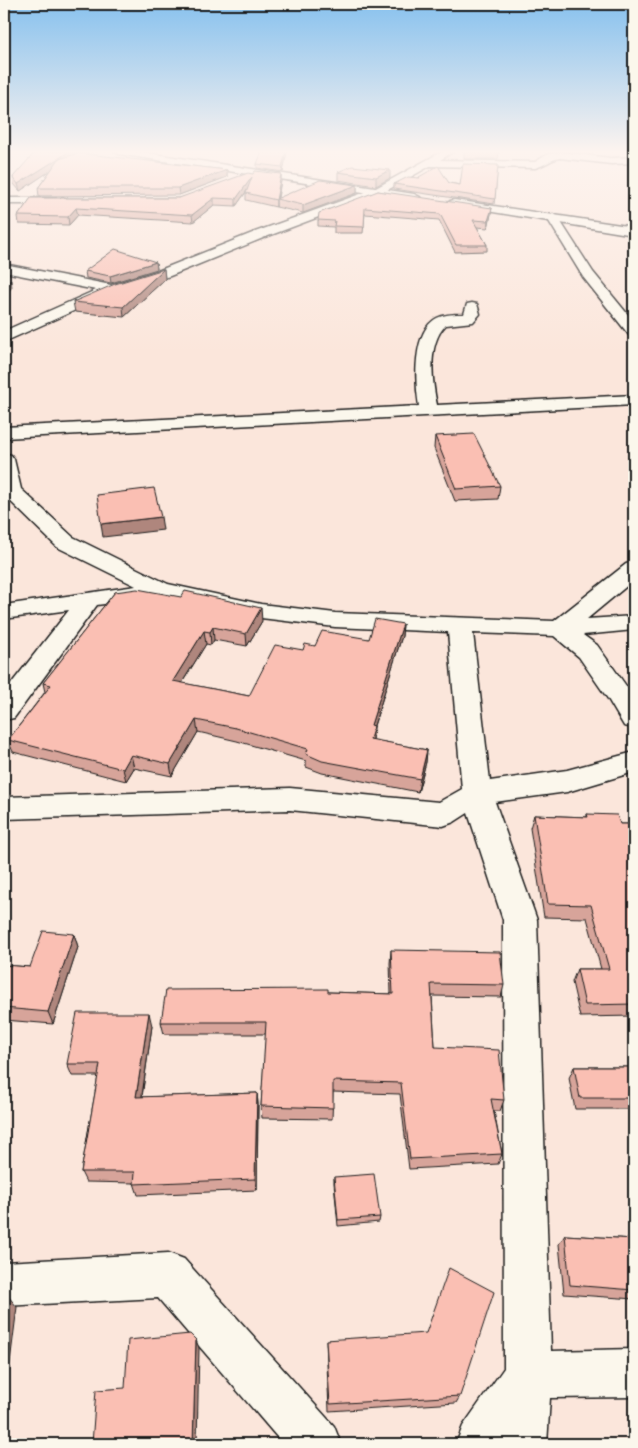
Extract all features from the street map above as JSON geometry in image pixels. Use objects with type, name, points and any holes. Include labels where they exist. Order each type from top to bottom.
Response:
[{"type":"street","points":[[4,337],[111,289],[165,273],[303,219]]},
{"type":"street","points":[[554,219],[588,274],[634,332]]},
{"type":"street","points":[[558,219],[634,231]]},
{"type":"street","points":[[4,268],[111,289]]},
{"type":"street","points":[[429,411],[425,393],[426,352],[432,330],[446,320],[468,319],[473,314],[472,307]]},
{"type":"street","points":[[4,433],[634,400]]},
{"type":"street","points":[[4,458],[11,491],[65,542],[161,589],[261,611],[326,619],[560,629],[634,624]]},
{"type":"street","points":[[560,629],[634,569]]},
{"type":"street","points":[[4,612],[161,589]]},
{"type":"street","points":[[4,711],[90,599]]},
{"type":"street","points":[[460,624],[477,794],[520,920],[528,1375],[522,1444]]},
{"type":"street","points":[[560,629],[588,651],[634,718]]},
{"type":"street","points":[[4,808],[290,799],[443,814],[477,794],[567,781],[634,762]]},
{"type":"street","points":[[4,1284],[168,1275],[316,1444]]},
{"type":"street","points":[[528,1375],[634,1374]]},
{"type":"street","points":[[480,1444],[528,1375]]},
{"type":"building","points":[[364,219],[364,227],[334,226],[335,221],[318,220]]},
{"type":"building","points":[[442,219],[489,219],[488,221],[473,220],[487,245],[456,245]]},
{"type":"building","points":[[115,249],[156,262],[110,276],[85,271]]},
{"type":"building","points":[[164,269],[123,307],[73,302],[115,284]]},
{"type":"building","points":[[4,280],[11,280],[4,287]]},
{"type":"building","points":[[474,434],[500,486],[456,489],[435,436]]},
{"type":"building","points":[[154,488],[161,517],[101,524],[97,495]]},
{"type":"building","points":[[137,589],[181,597],[185,591],[261,608],[246,634],[213,627],[210,632],[204,631],[173,681],[249,696],[275,645],[303,650],[305,644],[315,646],[322,631],[369,639],[375,619],[403,624],[371,725],[374,726],[370,739],[427,750],[420,779],[322,761],[306,754],[308,749],[236,728],[196,720],[170,764],[131,755],[123,769],[8,740],[51,685],[43,683],[115,592]]},
{"type":"building","points":[[587,814],[617,815],[620,824],[634,824],[634,1004],[585,1005],[577,969],[609,969],[591,905],[548,904],[534,815],[588,817]]},
{"type":"building","points":[[43,931],[74,934],[48,1012],[4,1008],[4,965],[30,967]]},
{"type":"building","points":[[391,950],[500,952],[504,985],[431,984],[435,1047],[499,1050],[504,1100],[491,1099],[502,1154],[410,1159],[401,1083],[333,1081],[333,1108],[261,1106],[266,1022],[161,1022],[166,990],[328,989],[328,992],[393,994]]},
{"type":"building","points":[[77,1013],[149,1013],[136,1097],[257,1093],[255,1179],[134,1184],[135,1172],[81,1172],[100,1064],[67,1064]]},
{"type":"building","points":[[574,1067],[634,1067],[634,1098],[580,1098]]},
{"type":"building","points":[[374,1174],[380,1217],[338,1220],[334,1177]]},
{"type":"building","points":[[565,1235],[634,1239],[634,1290],[570,1285]]},
{"type":"building","points":[[449,1268],[494,1292],[460,1396],[330,1404],[326,1340],[426,1333]]},
{"type":"building","points":[[4,1296],[8,1296],[4,1327]]},
{"type":"building","points":[[190,1334],[196,1340],[193,1444],[92,1444],[96,1390],[125,1388],[128,1340]]}]
